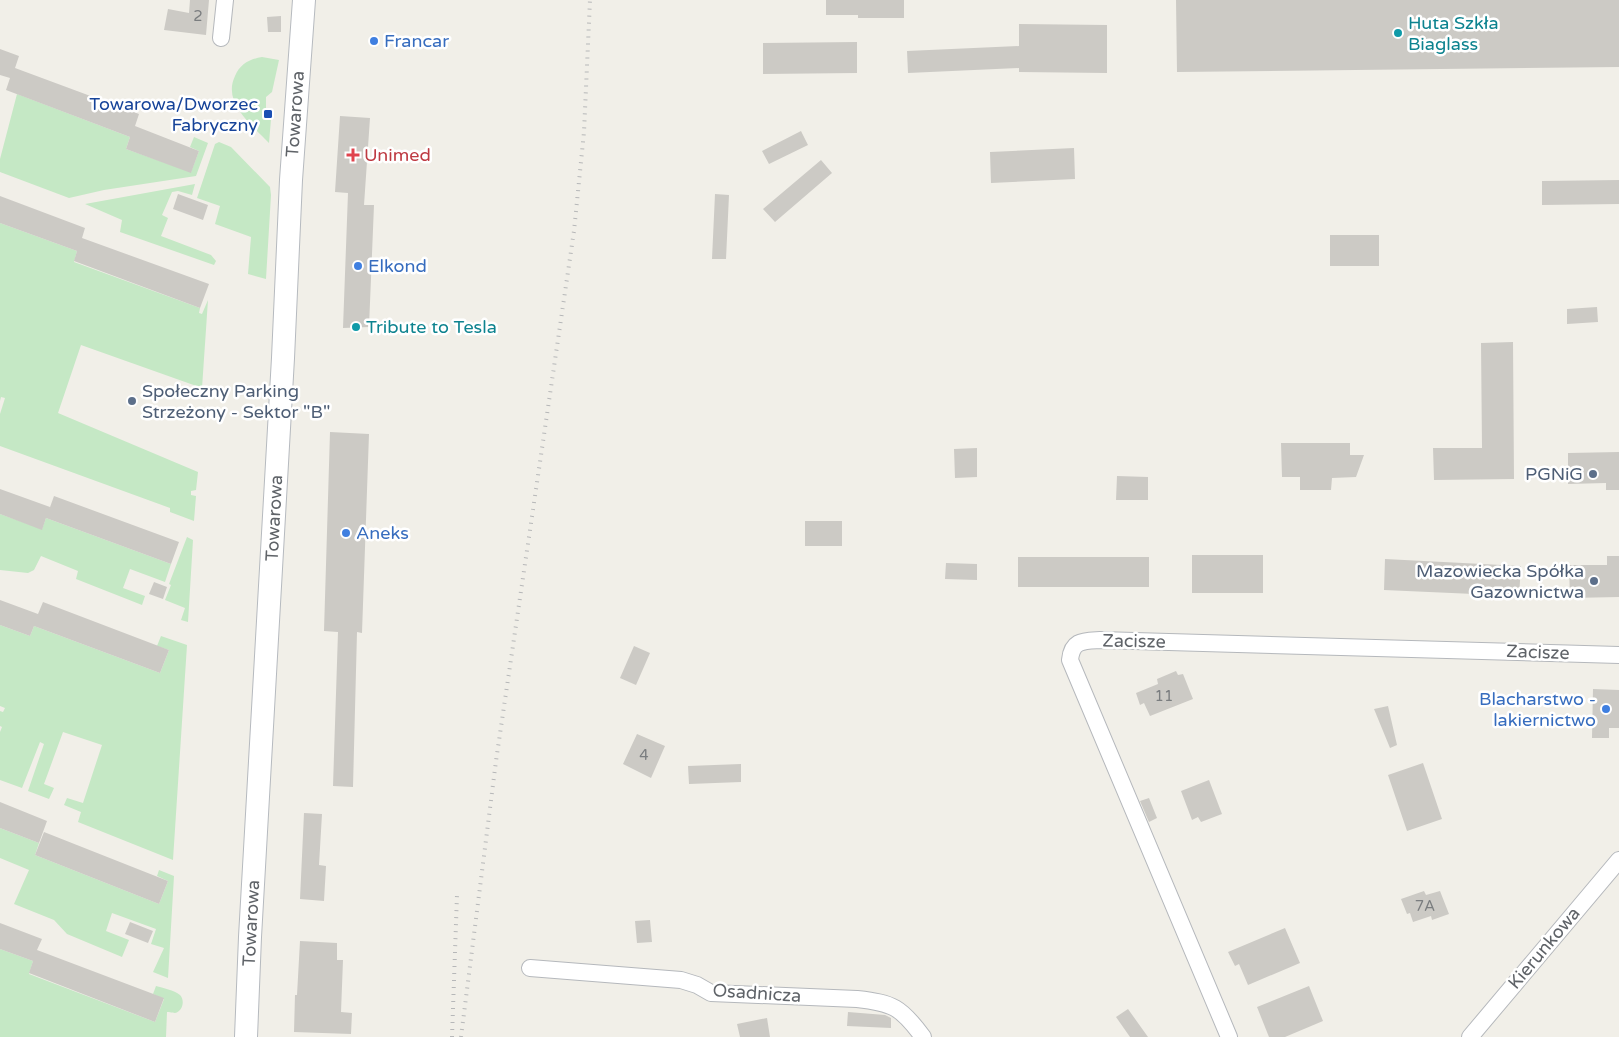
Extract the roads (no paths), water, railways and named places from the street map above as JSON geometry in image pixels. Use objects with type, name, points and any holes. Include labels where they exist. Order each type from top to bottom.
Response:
[{"type":"main road","name":"Towarowa","points":[[246,1037],[291,180],[304,0]]},
{"type":"street","points":[[221,38],[225,0]]},
{"type":"street","name":"Zacisze","points":[[1229,1037],[1070,660],[1071,649],[1076,644],[1100,640],[1619,654]]},
{"type":"street","name":"Kierunkowa","points":[[1470,1037],[1619,860]]},
{"type":"street","name":"Osadnicza","points":[[530,968],[681,980],[711,993],[857,999],[879,1002],[895,1007],[908,1018],[922,1037]]},
{"type":"railway","points":[[461,1037],[496,761],[574,231],[584,132],[590,0]]},
{"type":"railway","points":[[452,1037],[457,895]]},
{"type":"place","name":"Huta Szkła Biaglass","points":[[1398,33]]},
{"type":"place","name":"Francar","points":[[374,41]]},
{"type":"place","name":"Towarowa/Dworzec Fabryczny","points":[[268,114]]},
{"type":"place","name":"Unimed","points":[[353,155]]},
{"type":"place","name":"Elkond","points":[[358,266]]},
{"type":"place","name":"Tribute to Tesla","points":[[356,327]]},
{"type":"place","name":"Społeczny Parking Strzeżony - Sektor \"B\"","points":[[132,401]]},
{"type":"place","name":"PGNiG","points":[[1593,474]]},
{"type":"place","name":"Aneks","points":[[346,533]]},
{"type":"place","name":"Mazowiecka Spółka Gazownictwa","points":[[1594,581]]},
{"type":"place","name":"Blacharstwo - lakiernictwo","points":[[1606,709]]}]
